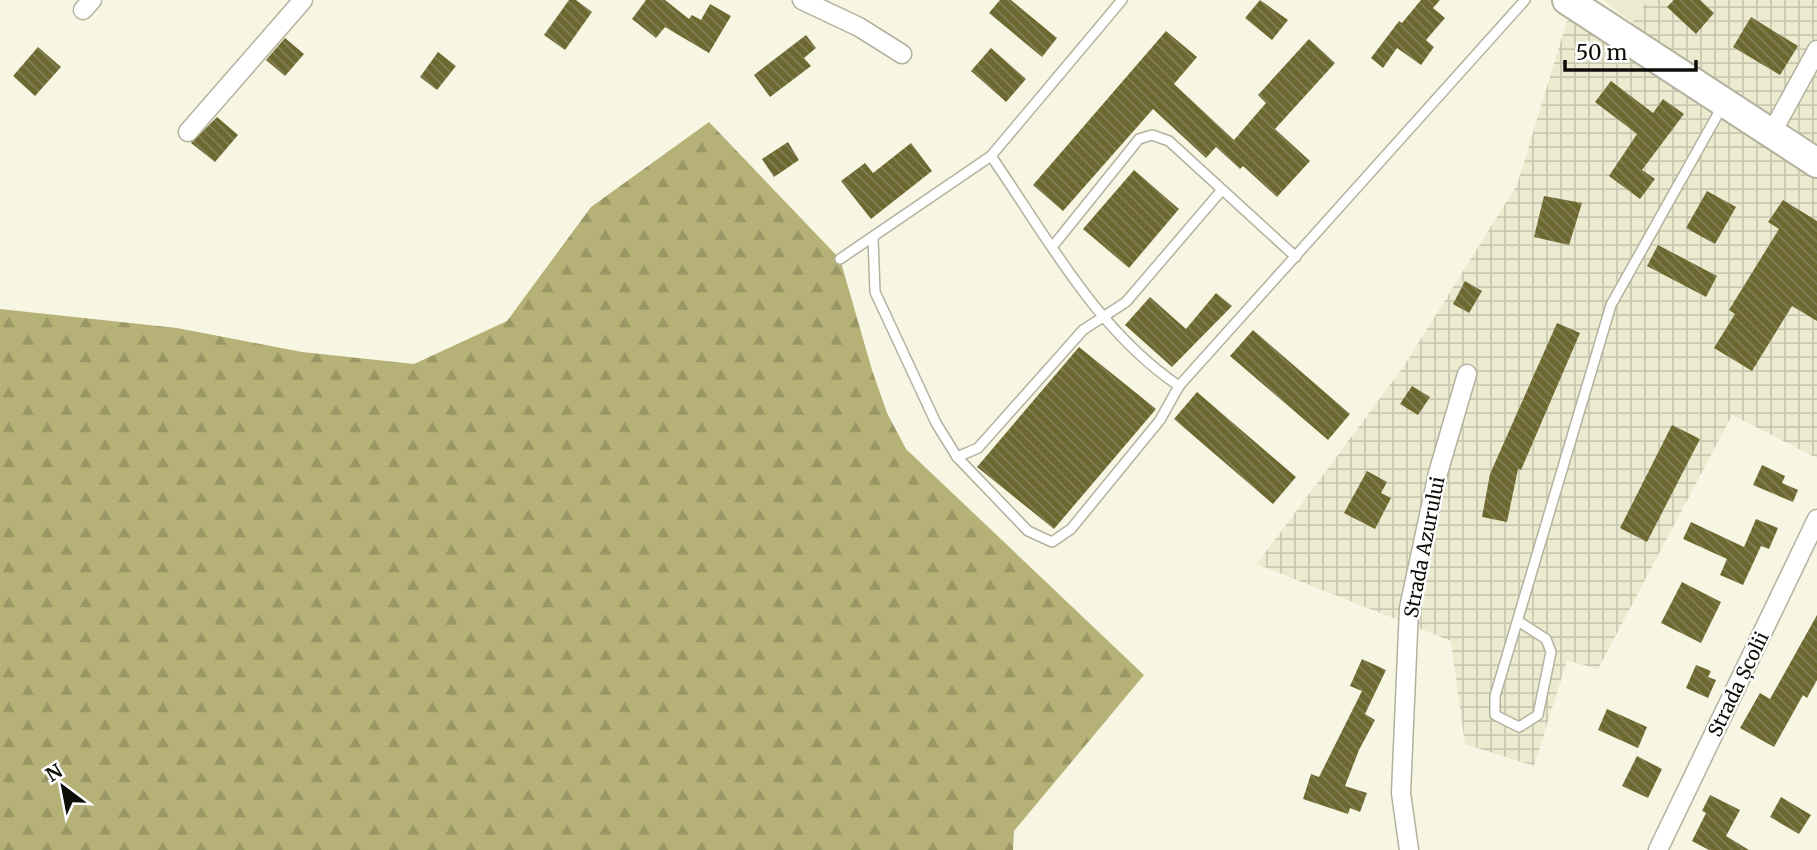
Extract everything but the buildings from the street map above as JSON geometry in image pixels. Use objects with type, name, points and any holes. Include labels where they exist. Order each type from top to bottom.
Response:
[{"type":"main road","points":[[1567,0],[1817,163]]},
{"type":"street","points":[[188,132],[303,0]]},
{"type":"street","points":[[802,0],[859,27],[902,54]]},
{"type":"street","points":[[1771,134],[1817,50]]},
{"type":"street","name":"Strada Azurului","points":[[1409,850],[1401,793],[1409,608],[1438,473],[1467,374]]},
{"type":"street","name":"Strada Școlii","points":[[1658,850],[1817,519]]},
{"type":"lane","points":[[840,259],[971,166],[991,156],[1122,0]]},
{"type":"lane","points":[[873,238],[875,292],[936,423],[957,457],[1028,531],[1052,542],[1071,529],[1128,460],[1160,420],[1179,386],[1525,0]]},
{"type":"lane","points":[[1518,621],[1546,639],[1551,652],[1538,715],[1518,727],[1495,715],[1495,696],[1611,305],[1723,104]]},
{"type":"lane","points":[[1054,246],[1139,139],[1152,135],[1169,141],[1296,257]]},
{"type":"lane","points":[[991,156],[1101,317],[1147,364],[1179,386]]},
{"type":"lane","points":[[957,457],[978,448],[1083,330],[1126,302],[1221,191]]},
{"type":"shaded area","points":[[1604,0],[1648,0],[1632,23]]},
{"type":"shaded area","points":[[1648,0],[1817,0],[1817,458],[1732,415],[1598,669],[1567,660],[1534,766],[1465,744],[1451,641],[1257,564],[1404,366],[1517,185],[1567,21],[1632,23]]},
{"type":"green space","points":[[709,122],[840,259],[872,370],[887,413],[906,449],[1144,675],[1014,831],[1013,850],[0,850],[0,309],[177,328],[302,352],[414,364],[507,321],[591,207]]}]
